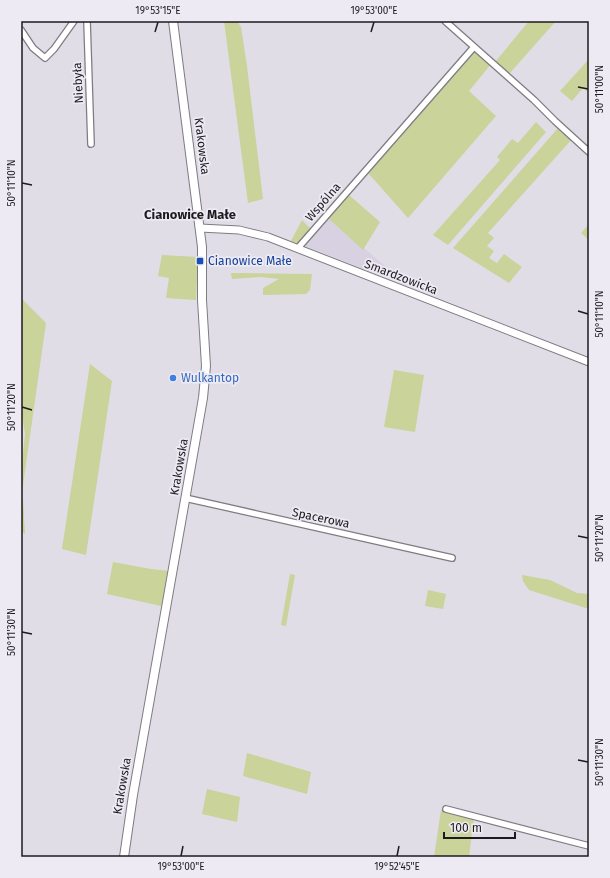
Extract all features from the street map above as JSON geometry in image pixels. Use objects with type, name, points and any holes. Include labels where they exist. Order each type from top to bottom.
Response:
[{"type":"main road","name":"Krakowska","points":[[124,857],[127,830],[203,398],[206,366],[202,309],[203,258],[173,21]]},
{"type":"street","points":[[21,30],[33,48],[45,58],[54,49],[74,21]]},
{"type":"street","name":"Niebyła","points":[[87,21],[91,144]]},
{"type":"street","points":[[445,21],[534,100],[589,152]]},
{"type":"street","name":"Wspólna","points":[[298,248],[474,47]]},
{"type":"street","name":"Smardzowicka","points":[[200,228],[227,229],[275,239],[589,362]]},
{"type":"street","name":"Spacerowa","points":[[185,498],[452,558]]},
{"type":"street","points":[[446,809],[589,846]]},
{"type":"shaded area","points":[[328,218],[362,249],[364,248],[390,270],[387,278],[305,246]]},
{"type":"green space","points":[[224,21],[237,21],[241,27],[247,66],[263,199],[248,203]]},
{"type":"green space","points":[[529,21],[556,21],[509,74],[495,62]]},
{"type":"green space","points":[[474,50],[491,64],[469,91],[496,116],[408,218],[368,173]]},
{"type":"green space","points":[[589,59],[589,93],[583,88],[572,101],[560,91]]},
{"type":"green space","points":[[536,122],[546,132],[448,245],[433,235],[500,160],[497,157],[512,139],[518,143]]},
{"type":"green space","points":[[559,127],[572,139],[488,233],[494,238],[487,246],[494,251],[489,258],[497,263],[504,254],[522,267],[509,283],[453,248]]},
{"type":"green space","points":[[349,195],[380,222],[363,250],[328,218]]},
{"type":"green space","points":[[302,220],[312,230],[300,244],[291,241]]},
{"type":"green space","points":[[589,224],[589,240],[581,233]]},
{"type":"green space","points":[[162,255],[198,257],[196,300],[166,298],[169,278],[158,276]]},
{"type":"green space","points":[[231,273],[312,274],[310,290],[306,294],[263,295],[263,288],[279,279],[261,277],[232,279]]},
{"type":"green space","points":[[22,299],[46,323],[22,492],[21,473],[25,434],[21,408]]},
{"type":"green space","points":[[90,364],[112,381],[86,555],[62,549]]},
{"type":"green space","points":[[394,370],[424,375],[415,432],[384,427]]},
{"type":"green space","points":[[21,498],[23,499],[25,534],[21,531]]},
{"type":"green space","points":[[113,562],[170,571],[161,606],[107,594]]},
{"type":"green space","points":[[290,574],[295,575],[286,626],[281,625]]},
{"type":"green space","points":[[522,575],[550,580],[577,593],[589,594],[589,609],[529,590],[523,581]]},
{"type":"green space","points":[[428,590],[446,594],[443,609],[425,606]]},
{"type":"green space","points":[[247,753],[311,772],[307,794],[243,776]]},
{"type":"green space","points":[[207,789],[240,797],[237,822],[202,814]]},
{"type":"green space","points":[[441,810],[474,817],[469,857],[434,857]]},
{"type":"place","name":"Cianowice Małe","points":[[200,261]]},
{"type":"place","name":"Wulkantop","points":[[173,378]]},
{"type":"district","name":"Cianowice Małe","points":[[190,214]]}]
